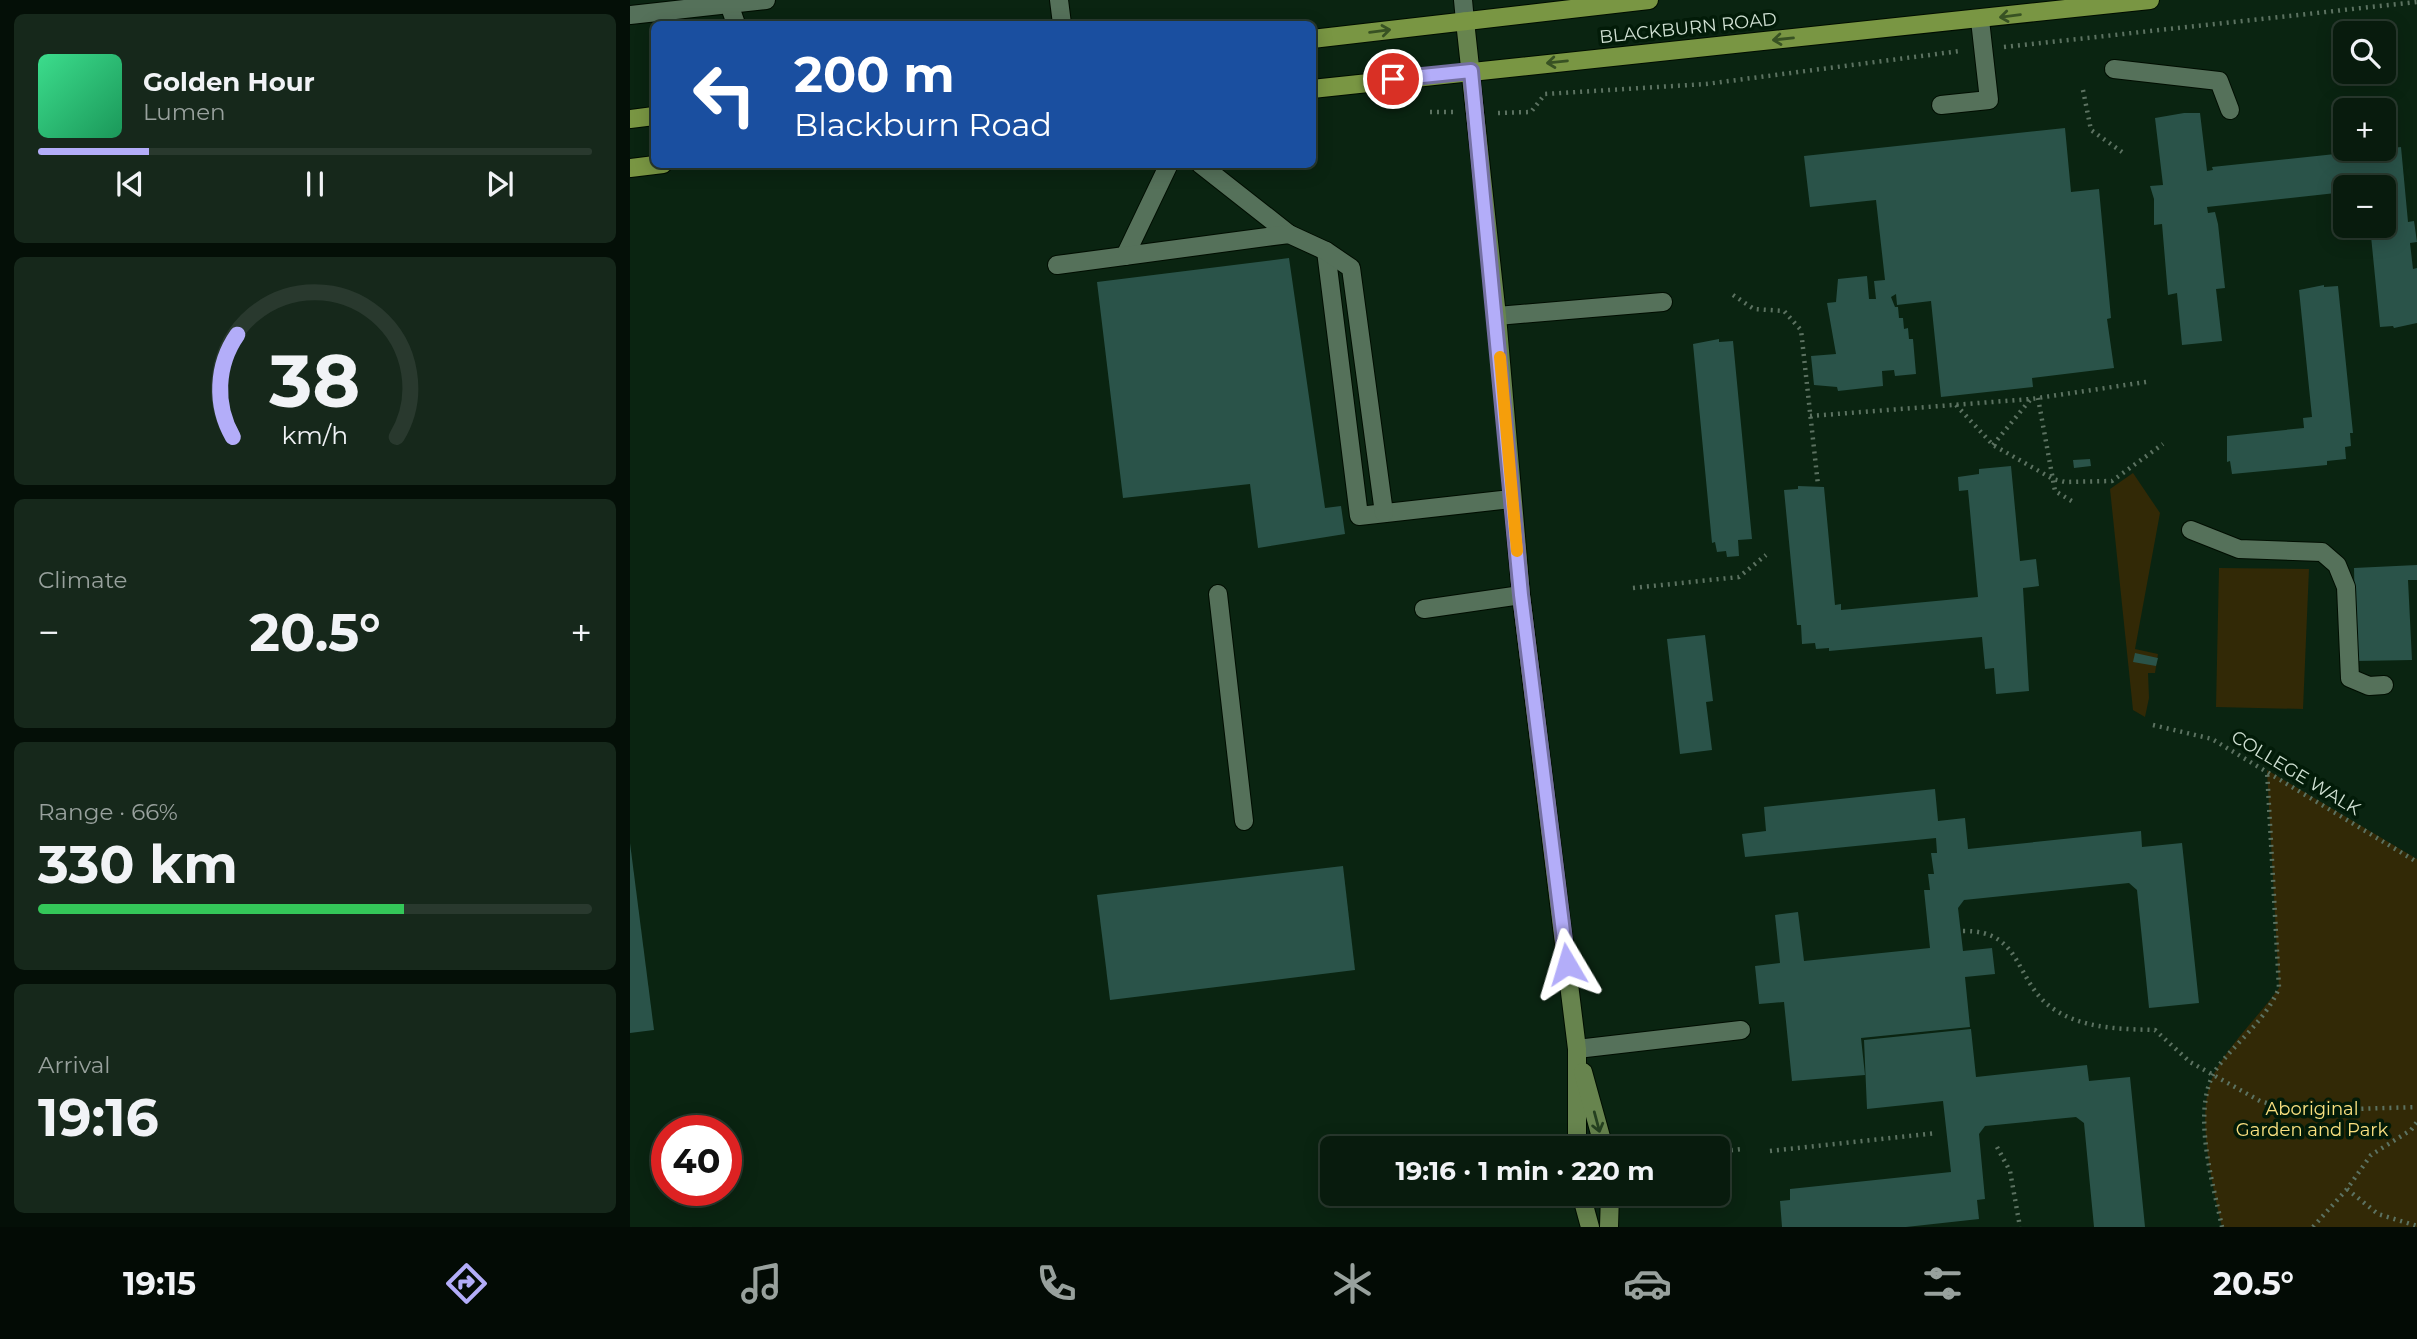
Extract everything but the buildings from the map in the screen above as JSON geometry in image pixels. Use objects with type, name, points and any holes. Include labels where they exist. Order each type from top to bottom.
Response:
[{"type":"main road","name":"BLACKBURN ROAD","points":[[1316,39],[1611,2],[1649,0]]},
{"type":"main road","name":"BLACKBURN ROAD","points":[[1316,89],[2150,0]]},
{"type":"main road","points":[[630,118],[651,116]]},
{"type":"main road","points":[[630,168],[651,165]]},
{"type":"street","points":[[630,15],[766,0]]},
{"type":"street","points":[[1059,0],[1062,21]]},
{"type":"street","points":[[1463,0],[1497,316],[1521,595],[1577,1049],[1577,1136]]},
{"type":"street","points":[[729,4],[735,21]]},
{"type":"street","points":[[1941,105],[1989,100],[1980,20]]},
{"type":"street","points":[[2114,69],[2219,81],[2230,110]]},
{"type":"street","points":[[1125,256],[1166,168]]},
{"type":"street","points":[[1205,168],[1289,234],[1326,251],[1351,268],[1384,513]]},
{"type":"street","points":[[1056,265],[1289,234]]},
{"type":"street","points":[[1326,251],[1359,516],[1511,499]]},
{"type":"street","points":[[1497,316],[1663,302]]},
{"type":"street","points":[[2191,530],[2239,549],[2322,552],[2337,565],[2346,587],[2350,678],[2368,686],[2384,685]]},
{"type":"street","points":[[1218,594],[1244,821]]},
{"type":"street","points":[[1424,609],[1521,595]]},
{"type":"street","points":[[1577,1049],[1741,1030]]},
{"type":"street","points":[[1577,1049],[1601,1136]]},
{"type":"street","points":[[1584,1206],[1590,1227]]},
{"type":"street","points":[[1609,1206],[1609,1227]]},
{"type":"path","points":[[1475,112],[1531,112],[1545,94],[1706,84],[1984,48],[2417,2]]},
{"type":"path","points":[[2083,90],[2091,130],[2122,152]]},
{"type":"path","points":[[1732,295],[1754,309],[1784,311],[1801,330],[1818,485]]},
{"type":"path","points":[[1810,416],[2038,398],[2146,382]]},
{"type":"path","points":[[1993,445],[2031,398]]},
{"type":"path","points":[[2038,398],[2055,491],[2076,503]]},
{"type":"path","points":[[1955,404],[1993,445],[2053,479],[2078,483],[2112,481],[2163,444]]},
{"type":"path","points":[[1633,588],[1740,577],[1766,555]]},
{"type":"path","name":"COLLEGE WALK","points":[[2153,725],[2213,739],[2417,862]]},
{"type":"path","points":[[2222,1227],[2206,1151],[2205,1103],[2213,1075],[2272,1005],[2279,988],[2267,770]]},
{"type":"path","points":[[1964,931],[1984,931],[2006,942],[2033,988],[2055,1010],[2084,1022],[2113,1029],[2155,1030],[2190,1062],[2260,1101],[2294,1111],[2417,1107]]},
{"type":"path","points":[[2313,1227],[2347,1189],[2371,1155],[2411,1130],[2417,1122]]},
{"type":"path","points":[[1770,1151],[1937,1133]]},
{"type":"path","points":[[1997,1147],[2010,1171],[2021,1227]]},
{"type":"path","points":[[1730,1150],[1742,1149]]},
{"type":"path","points":[[2347,1189],[2378,1214],[2417,1226]]},
{"type":"green space","points":[[2133,473],[2160,513],[2135,649],[2158,654],[2155,673],[2148,673],[2149,698],[2145,717],[2133,710],[2110,489]]},
{"type":"green space","points":[[2219,568],[2309,569],[2303,709],[2216,707]]},
{"type":"green space","name":"Aboriginal Garden and Park","points":[[2267,770],[2417,859],[2417,1227],[2222,1227],[2207,1149],[2205,1128],[2208,1090],[2228,1051],[2279,988]]},
{"type":"slow traffic","points":[[1500,357],[1517,551]]},
{"type":"route","points":[[1393,79],[1471,71],[1497,316],[1521,595],[1567,964]]}]
